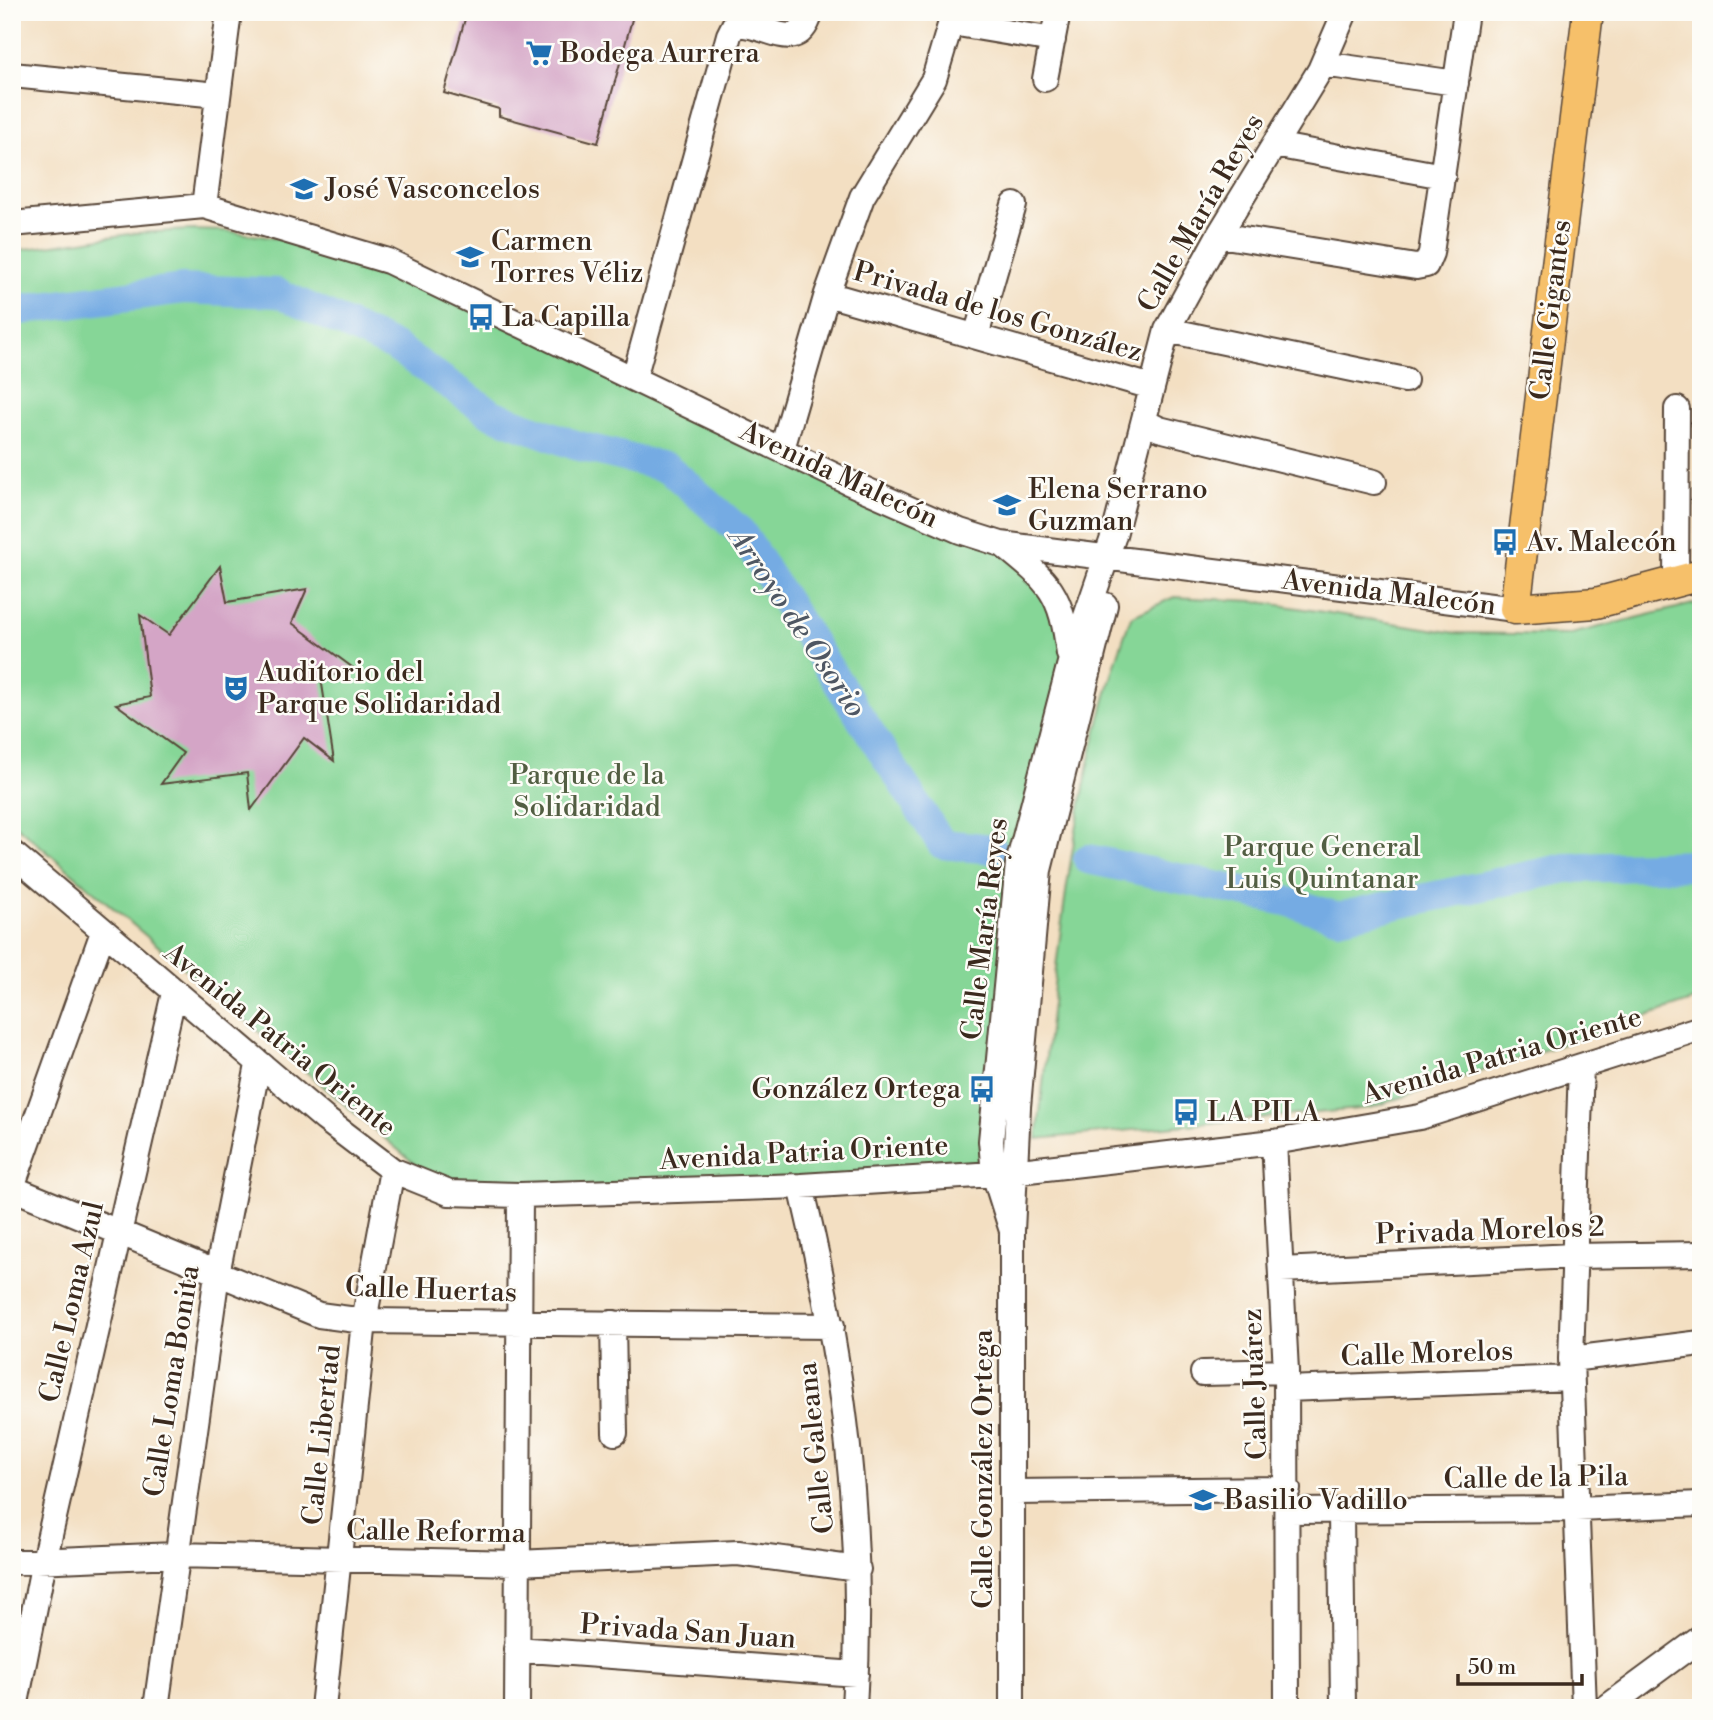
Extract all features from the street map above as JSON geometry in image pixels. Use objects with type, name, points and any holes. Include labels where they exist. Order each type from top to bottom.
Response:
[{"type":"main road","name":"Calle Gigantes","points":[[1515,608],[1588,12]]},
{"type":"main road","name":"Avenida Malecón","points":[[1515,608],[1596,603],[1689,579]]},
{"type":"street","points":[[204,206],[229,12]]},
{"type":"street","points":[[634,378],[729,35],[734,25],[747,23],[790,37],[798,36],[806,29],[811,12]]},
{"type":"street","points":[[1045,79],[1058,12]]},
{"type":"street","name":"Calle María Reyes","points":[[1005,1174],[1018,1107],[1039,870],[1167,330],[1219,235],[1323,64],[1345,12]]},
{"type":"street","points":[[1219,235],[1416,267],[1426,265],[1431,253],[1466,12]]},
{"type":"street","points":[[782,449],[827,294],[862,197],[934,79],[953,18],[1053,40]]},
{"type":"street","points":[[1323,64],[1456,83]]},
{"type":"street","points":[[12,75],[218,95]]},
{"type":"street","points":[[1274,145],[1443,176]]},
{"type":"street","points":[[975,337],[1014,205]]},
{"type":"street","name":"Avenida Malecón","points":[[12,223],[204,206],[388,261],[782,449],[960,531],[1001,544],[1113,551],[1515,608]]},
{"type":"street","name":"Privada de los González","points":[[827,294],[1152,387]]},
{"type":"street","points":[[1167,330],[1405,380]]},
{"type":"street","points":[[1677,408],[1689,579]]},
{"type":"street","points":[[1145,422],[1159,429],[1374,482]]},
{"type":"street","points":[[1001,544],[1030,566],[1055,594],[1064,620],[1070,663]]},
{"type":"street","name":"Calle María Reyes","points":[[1005,1174],[993,1116],[1018,863],[1070,663],[1113,551]]},
{"type":"street","name":"Avenida Patria Oriente","points":[[12,853],[258,1065],[392,1170],[449,1193],[520,1195],[801,1186],[1005,1174],[1274,1142],[1420,1117],[1701,1028]]},
{"type":"street","points":[[12,1187],[103,932]]},
{"type":"street","name":"Calle Loma Azul","points":[[15,1708],[44,1561],[174,993]]},
{"type":"street","name":"Calle Loma Bonita","points":[[156,1708],[175,1555],[217,1275],[258,1065]]},
{"type":"street","points":[[1581,1066],[1571,1369],[1584,1708]]},
{"type":"street","name":"Calle Juárez","points":[[1274,1142],[1286,1380],[1287,1708]]},
{"type":"street","name":"Calle Libertad","points":[[323,1708],[364,1321],[392,1170]]},
{"type":"street","name":"Calle González Ortega","points":[[1005,1174],[1012,1231],[1012,1708]]},
{"type":"street","name":"Calle Galeana","points":[[801,1186],[832,1326],[849,1437],[858,1569],[854,1708]]},
{"type":"street","name":"Calle Huertas","points":[[12,1187],[217,1275],[319,1315],[364,1321],[832,1326]]},
{"type":"street","points":[[517,1708],[520,1195]]},
{"type":"street","name":"Privada Morelos 2","points":[[1281,1270],[1573,1256],[1701,1254]]},
{"type":"street","points":[[613,1323],[615,1433]]},
{"type":"street","name":"Calle Morelos","points":[[1203,1373],[1286,1380],[1571,1369],[1701,1343]]},
{"type":"street","name":"Calle de la Pila","points":[[1014,1492],[1288,1500],[1341,1511],[1576,1509],[1701,1504]]},
{"type":"street","points":[[1341,1511],[1343,1708]]},
{"type":"street","name":"Calle Reforma","points":[[12,1562],[175,1555],[338,1561],[517,1563],[738,1553],[858,1569]]},
{"type":"street","points":[[1606,1708],[1701,1638]]},
{"type":"street","name":"Privada San Juan","points":[[516,1649],[856,1674]]},
{"type":"green space","name":"Parque de la Solidaridad","points":[[228,231],[355,251],[1001,544],[1055,594],[1074,651],[994,1174],[449,1193],[12,822],[12,251],[136,233]]},
{"type":"green space","name":"Parque General Luis Quintanar","points":[[1174,597],[1254,601],[1456,633],[1567,635],[1701,602],[1701,998],[1370,1108],[1037,1139],[1059,941],[1093,744],[1131,617]]},
{"type":"building","name":"Bodega Aurrera","points":[[467,12],[634,12],[598,143],[499,116],[499,109],[444,93]]},
{"type":"building","name":"Auditorio del Parque Solidaridad","points":[[220,566],[227,602],[307,589],[292,623],[356,670],[321,678],[334,761],[304,738],[251,810],[247,773],[161,784],[183,753],[116,704],[150,697],[140,615],[169,635]]},
{"type":"waterway","name":"Arroyo de Osorio","points":[[12,311],[183,289],[278,293],[395,347],[492,414],[575,445],[668,468],[741,532],[942,844],[992,849]]},
{"type":"waterway","name":"Arroyo de Osorio","points":[[1088,859],[1286,901],[1338,917],[1566,868],[1701,865]]},
{"type":"place","name":"Bodega Aurrera","points":[[539,53]]},
{"type":"place","name":"José Vasconcelos","points":[[304,189]]},
{"type":"place","name":"Carmen Torres Véliz","points":[[470,257]]},
{"type":"place","name":"La Capilla","points":[[481,317]]},
{"type":"place","name":"Elena Serrano Guzman","points":[[1007,505]]},
{"type":"place","name":"Av. Malecón","points":[[1505,542]]},
{"type":"place","name":"Auditorio del Parque Solidaridad","points":[[236,688]]},
{"type":"place","name":"González Ortega","points":[[982,1089]]},
{"type":"place","name":"LA PILA","points":[[1186,1112]]},
{"type":"place","name":"Basilio Vadillo","points":[[1203,1500]]}]
